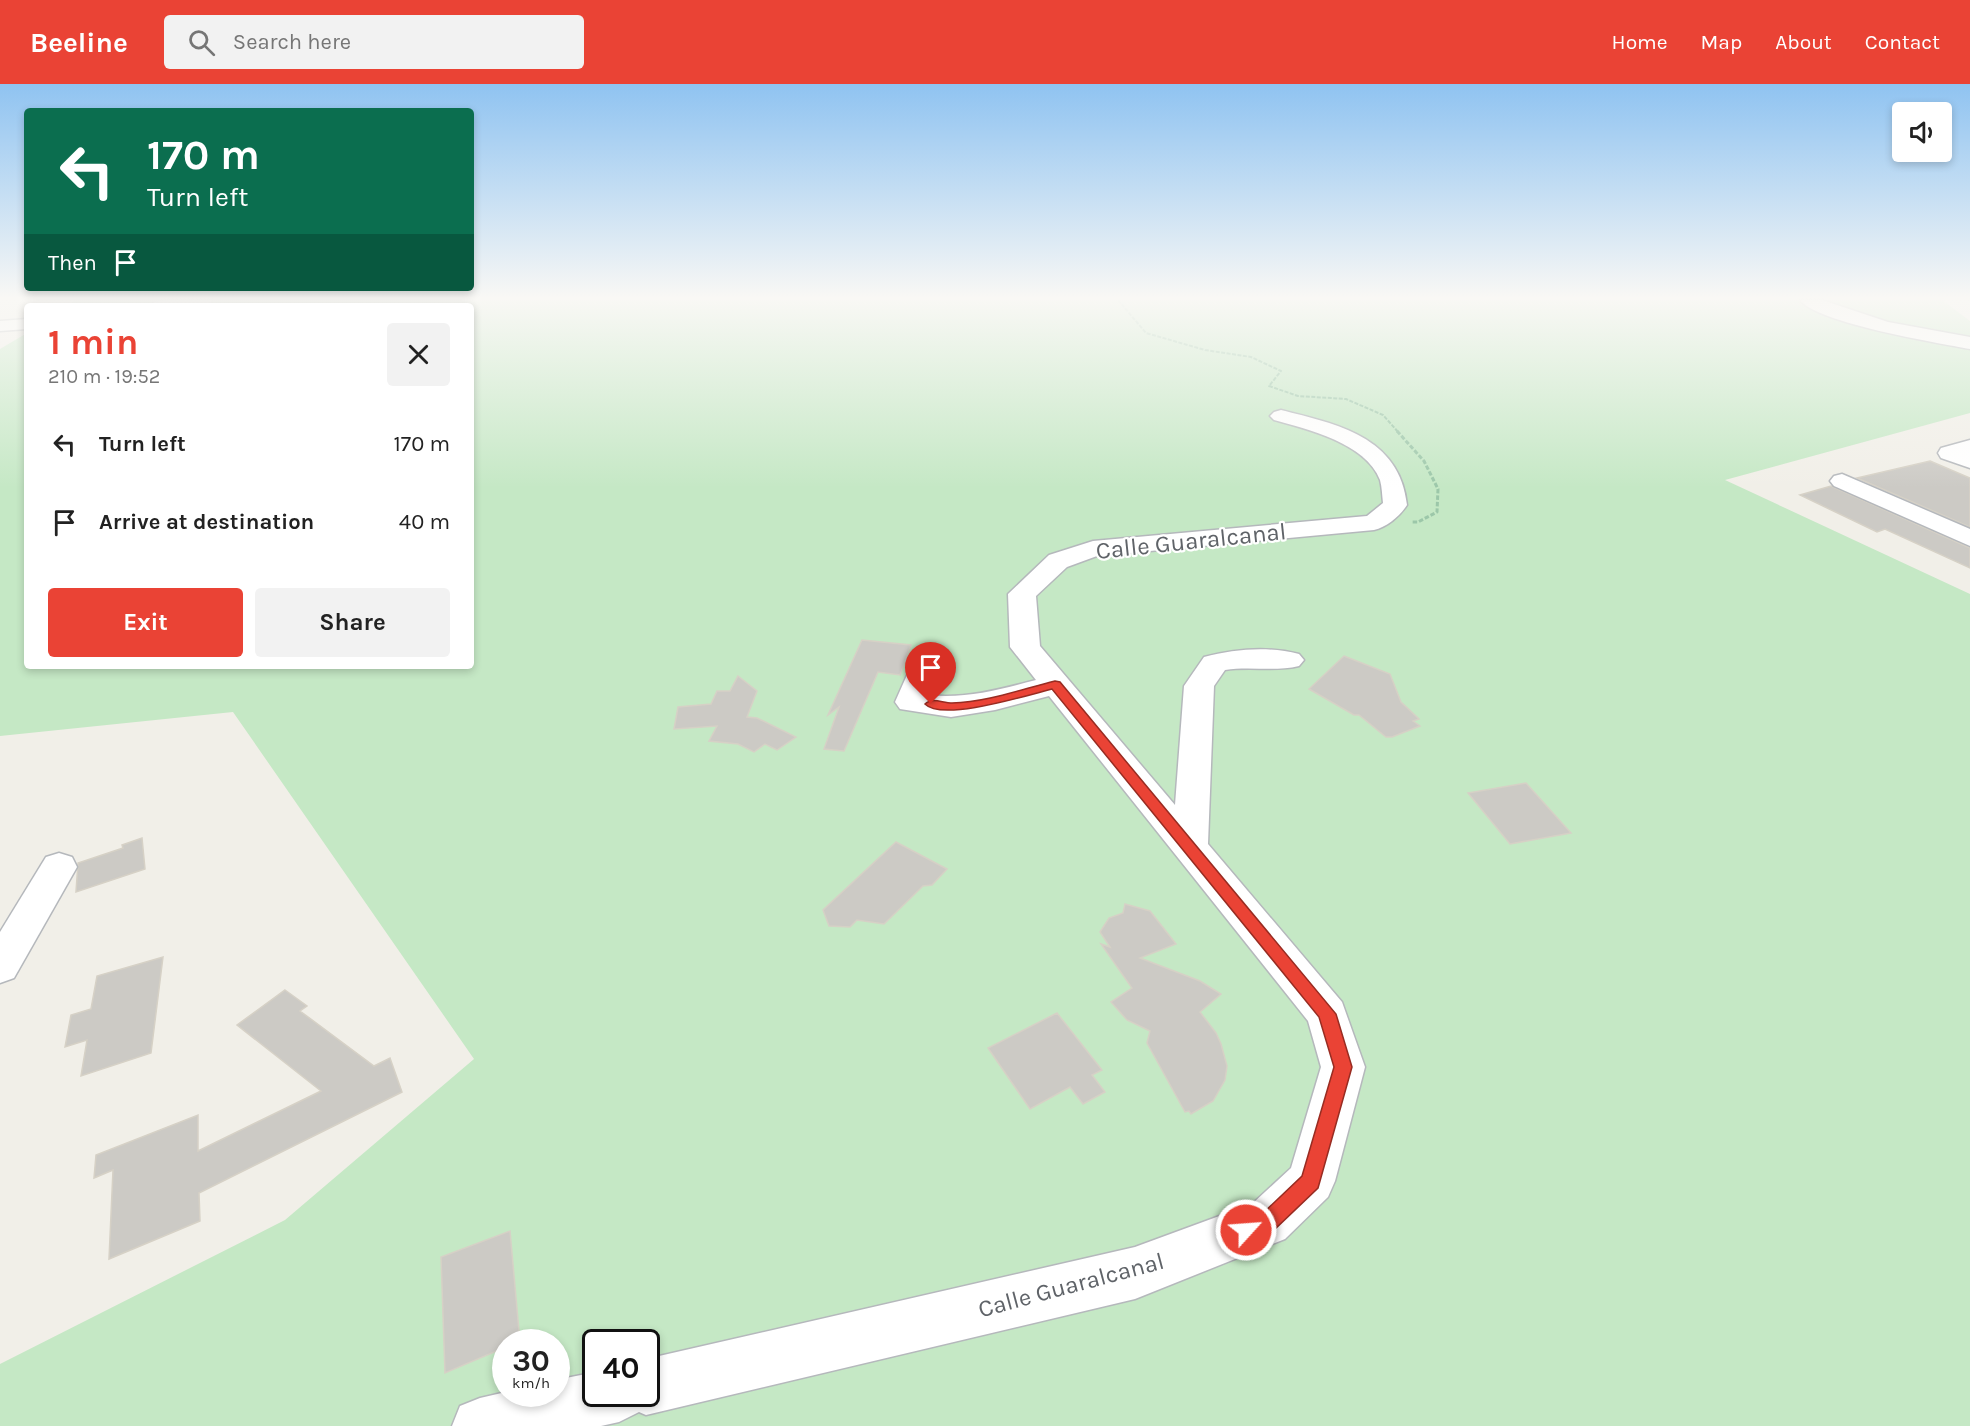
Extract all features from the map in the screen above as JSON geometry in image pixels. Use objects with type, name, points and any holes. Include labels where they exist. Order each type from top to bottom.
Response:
[{"type":"street","name":"Calle Guaralcanal","points":[[660,1384],[1135,1273],[1268,1222],[1311,1181],[1343,1067],[1327,1014],[1024,647],[1022,594],[1058,561],[1094,549],[1374,523],[1395,505],[1391,478],[1376,458],[1354,441],[1324,428],[1281,416]]},
{"type":"street","points":[[1970,447],[1949,453],[1970,461]]},
{"type":"street","points":[[1842,481],[1970,538]]},
{"type":"street","points":[[1190,848],[1199,686],[1215,663],[1244,658],[1289,660]]},
{"type":"street","points":[[926,663],[911,702],[951,707],[995,700],[1055,685]]},
{"type":"street","points":[[0,967],[59,867]]},
{"type":"street","points":[[480,1426],[582,1403]]},
{"type":"green space","points":[[0,363],[24,363],[24,669],[474,669],[474,363],[1970,363],[1970,413],[1725,480],[1970,594],[1970,1426],[0,1426],[0,1364],[285,1220],[474,1059],[233,712],[0,736]]},
{"type":"building","points":[[1930,461],[1970,478],[1970,527],[1857,478]]},
{"type":"building","points":[[1831,486],[1970,548],[1970,568],[1885,529],[1877,532],[1800,495]]},
{"type":"building","points":[[862,640],[911,645],[900,675],[878,672],[844,751],[824,749],[839,707],[828,715]]},
{"type":"building","points":[[1344,656],[1390,674],[1401,702],[1419,719],[1413,721],[1420,726],[1392,737],[1386,737],[1359,715],[1354,715],[1309,689]]},
{"type":"building","points":[[738,676],[757,691],[747,717],[757,718],[796,737],[777,750],[765,744],[754,752],[738,744],[709,741],[717,726],[674,729],[678,707],[711,704],[717,691],[730,691]]},
{"type":"building","points":[[1526,783],[1571,833],[1510,844],[1468,793]]},
{"type":"building","points":[[142,838],[145,869],[76,892],[78,863],[123,848],[122,845]]},
{"type":"building","points":[[896,842],[947,869],[932,885],[923,886],[884,924],[857,920],[850,927],[829,926],[823,910]]},
{"type":"building","points":[[1125,904],[1150,911],[1176,944],[1140,958],[1200,981],[1221,994],[1200,1012],[1216,1033],[1221,1044],[1227,1066],[1225,1080],[1213,1101],[1191,1114],[1189,1111],[1185,1112],[1147,1043],[1150,1031],[1127,1020],[1111,1002],[1132,988],[1101,944],[1110,947],[1100,932],[1109,918],[1123,913]]},
{"type":"building","points":[[163,957],[151,1053],[81,1076],[87,1040],[65,1047],[71,1015],[91,1009],[97,976]]},
{"type":"building","points":[[285,990],[307,1006],[300,1011],[374,1066],[390,1058],[402,1092],[199,1193],[200,1221],[109,1259],[113,1170],[94,1178],[96,1155],[198,1115],[198,1151],[321,1091],[237,1025]]},
{"type":"building","points":[[1057,1013],[1102,1070],[1092,1075],[1105,1092],[1083,1104],[1070,1087],[1030,1109],[988,1048]]},
{"type":"building","points":[[510,1231],[519,1329],[492,1329],[492,1353],[445,1373],[441,1257]]},
{"type":"route","points":[[931,704],[951,707],[995,700],[1055,685],[1327,1014],[1343,1067],[1311,1181],[1268,1222],[1246,1230]]}]
